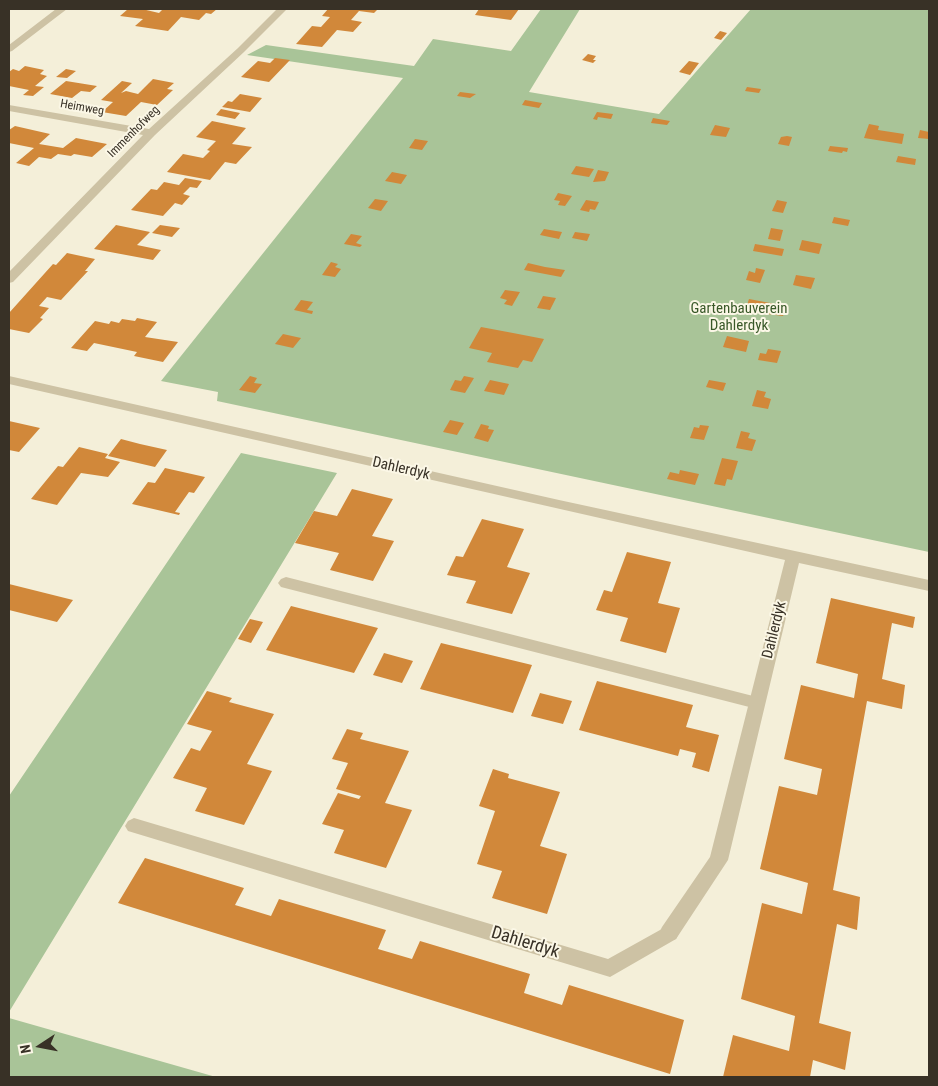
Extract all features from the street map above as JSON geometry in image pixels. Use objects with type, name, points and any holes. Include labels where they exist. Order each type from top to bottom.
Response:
[{"type":"street","points":[[9,49],[62,9]]},
{"type":"street","name":"Immenhofweg","points":[[9,279],[151,134],[282,9]]},
{"type":"street","name":"Heimweg","points":[[9,108],[151,134]]},
{"type":"street","name":"Dahlerdyk","points":[[9,380],[929,586]]},
{"type":"street","name":"Dahlerdyk","points":[[134,826],[610,968],[669,933],[718,860],[793,557]]},
{"type":"street","points":[[286,583],[757,702]]},
{"type":"green space","name":"Gartenbauverein Dahlerdyk","points":[[541,9],[580,9],[529,92],[659,114],[751,9],[929,9],[929,552],[217,401],[218,392],[161,381],[403,78],[247,55],[266,45],[414,66],[433,39],[511,51]]},
{"type":"green space","points":[[241,453],[337,473],[9,1012],[9,796]]},
{"type":"green space","points":[[9,1018],[216,1077],[9,1077]]},
{"type":"building","points":[[128,9],[142,9],[159,13],[163,9],[217,9],[211,14],[206,13],[199,20],[181,17],[168,31],[135,26],[143,19],[120,16]]},
{"type":"building","points":[[328,9],[378,9],[374,13],[359,11],[351,20],[362,22],[353,32],[337,30],[322,47],[296,44],[312,26],[321,27],[330,17],[322,16]]},
{"type":"building","points":[[479,9],[519,9],[511,20],[475,15]]},
{"type":"building","points":[[720,31],[727,33],[721,40],[714,38]]},
{"type":"building","points":[[588,54],[596,56],[593,60],[596,60],[593,63],[582,60]]},
{"type":"building","points":[[275,58],[290,60],[269,82],[241,77],[258,61],[270,63]]},
{"type":"building","points":[[689,61],[699,63],[690,75],[679,72]]},
{"type":"building","points":[[25,66],[44,70],[40,74],[47,76],[35,86],[44,87],[33,96],[23,95],[29,90],[9,86],[9,72],[13,69],[19,71]]},
{"type":"building","points":[[66,69],[76,71],[67,78],[56,77]]},
{"type":"building","points":[[153,79],[174,83],[167,89],[173,90],[157,105],[141,102],[126,116],[102,112],[113,102],[101,100],[122,81],[132,83],[121,93],[126,91],[138,94]]},
{"type":"building","points":[[66,81],[97,86],[90,92],[81,91],[72,98],[50,94]]},
{"type":"building","points":[[747,87],[761,89],[759,93],[745,91]]},
{"type":"building","points":[[460,92],[476,94],[470,98],[457,96]]},
{"type":"building","points":[[240,94],[262,98],[250,112],[222,107],[228,101],[232,102]]},
{"type":"building","points":[[525,100],[542,103],[539,108],[522,105]]},
{"type":"building","points":[[221,109],[240,113],[235,119],[216,115]]},
{"type":"building","points":[[597,112],[613,114],[611,119],[598,117],[597,120],[593,119]]},
{"type":"building","points":[[653,118],[670,121],[667,125],[651,123]]},
{"type":"building","points":[[212,121],[246,128],[232,144],[252,147],[236,164],[225,162],[210,180],[167,172],[183,154],[203,158],[210,151],[207,150],[216,141],[196,137]]},
{"type":"building","points":[[869,124],[879,126],[878,130],[904,134],[902,144],[864,138]]},
{"type":"building","points":[[715,125],[730,128],[726,137],[710,135]]},
{"type":"building","points":[[15,126],[50,134],[39,144],[63,148],[76,138],[107,144],[92,157],[58,154],[51,159],[39,157],[29,166],[16,163],[34,148],[9,143],[9,130]]},
{"type":"building","points":[[920,130],[929,132],[929,139],[918,138]]},
{"type":"building","points":[[781,137],[792,137],[789,146],[778,144]]},
{"type":"building","points":[[415,139],[428,141],[422,150],[409,148]]},
{"type":"building","points":[[830,146],[848,148],[847,152],[843,151],[842,153],[828,151]]},
{"type":"building","points":[[898,156],[916,159],[915,165],[896,162]]},
{"type":"building","points":[[576,166],[594,169],[589,177],[571,174]]},
{"type":"building","points":[[598,170],[609,172],[605,181],[593,182]]},
{"type":"building","points":[[392,172],[407,175],[401,184],[385,181]]},
{"type":"building","points":[[185,178],[202,181],[197,188],[190,187],[183,194],[190,196],[182,205],[175,203],[163,216],[131,210],[151,189],[157,190],[164,182],[179,185]]},
{"type":"building","points":[[558,193],[572,196],[565,206],[558,205],[560,201],[554,200]]},
{"type":"building","points":[[375,199],[388,201],[381,211],[368,208]]},
{"type":"building","points":[[586,200],[599,202],[595,210],[590,209],[589,212],[580,210]]},
{"type":"building","points":[[777,200],[787,202],[783,213],[772,211]]},
{"type":"building","points":[[834,217],[850,220],[848,226],[832,223]]},
{"type":"building","points":[[116,225],[150,232],[137,245],[161,250],[153,260],[94,249]]},
{"type":"building","points":[[160,225],[180,228],[172,237],[152,233]]},
{"type":"building","points":[[771,228],[783,230],[780,241],[768,239]]},
{"type":"building","points":[[544,229],[562,232],[559,239],[540,235]]},
{"type":"building","points":[[575,232],[590,234],[587,241],[572,238]]},
{"type":"building","points":[[351,234],[362,236],[356,243],[362,245],[360,247],[344,244]]},
{"type":"building","points":[[802,240],[822,244],[819,254],[799,250]]},
{"type":"building","points":[[755,244],[784,249],[782,256],[753,251]]},
{"type":"building","points":[[67,253],[95,259],[85,271],[88,271],[61,300],[47,297],[39,306],[49,308],[40,318],[43,319],[29,333],[9,329],[9,313],[53,264],[56,265]]},
{"type":"building","points":[[331,262],[338,264],[335,267],[341,269],[335,277],[322,275]]},
{"type":"building","points":[[528,263],[565,270],[561,277],[524,270]]},
{"type":"building","points":[[756,268],[765,270],[760,283],[746,280],[749,271],[755,273]]},
{"type":"building","points":[[796,275],[815,278],[811,289],[793,285]]},
{"type":"building","points":[[505,290],[520,292],[512,306],[504,304],[507,300],[500,298]]},
{"type":"building","points":[[543,296],[556,298],[550,310],[537,308]]},
{"type":"building","points":[[749,299],[786,306],[783,316],[745,311]]},
{"type":"building","points":[[301,300],[313,302],[307,310],[313,311],[312,314],[294,310]]},
{"type":"building","points":[[137,318],[157,322],[145,337],[178,342],[163,362],[134,356],[137,352],[94,343],[87,351],[71,348],[95,321],[109,324],[111,321],[119,323],[122,319],[135,321]]},
{"type":"building","points":[[481,327],[544,339],[532,362],[523,360],[518,368],[487,362],[492,353],[469,348]]},
{"type":"building","points":[[283,334],[301,338],[293,348],[275,344]]},
{"type":"building","points":[[727,336],[749,341],[746,352],[723,347]]},
{"type":"building","points":[[768,349],[781,351],[777,363],[758,360],[760,353],[766,354]]},
{"type":"building","points":[[250,376],[257,378],[254,383],[262,384],[255,393],[239,390]]},
{"type":"building","points":[[464,376],[474,378],[465,393],[450,390],[455,380],[461,381]]},
{"type":"building","points":[[490,380],[509,384],[504,395],[484,391]]},
{"type":"building","points":[[709,380],[726,383],[723,391],[706,387]]},
{"type":"building","points":[[757,390],[766,392],[764,397],[771,399],[768,409],[752,406]]},
{"type":"building","points":[[450,420],[464,423],[457,435],[443,432]]},
{"type":"building","points":[[9,421],[40,428],[19,452],[9,450]]},
{"type":"building","points":[[481,424],[489,426],[488,429],[494,430],[488,442],[474,438]]},
{"type":"building","points":[[700,425],[709,426],[704,440],[690,438],[694,427],[699,428]]},
{"type":"building","points":[[741,431],[750,433],[748,438],[756,440],[752,451],[736,448]]},
{"type":"building","points":[[121,439],[167,450],[155,467],[108,456]]},
{"type":"building","points":[[79,447],[108,454],[105,458],[120,462],[108,477],[81,473],[57,505],[31,499],[58,466],[63,467]]},
{"type":"building","points":[[722,458],[738,461],[732,480],[727,479],[725,486],[714,484]]},
{"type":"building","points":[[165,468],[205,477],[194,493],[189,492],[175,512],[180,513],[179,515],[132,504],[148,482],[155,483]]},
{"type":"building","points":[[680,470],[699,474],[695,485],[667,479],[670,472],[679,474]]},
{"type":"building","points":[[352,489],[393,499],[372,536],[394,541],[373,581],[330,570],[339,553],[295,543],[314,511],[337,516]]},
{"type":"building","points":[[482,519],[524,529],[507,567],[530,573],[512,614],[466,603],[476,581],[447,575],[456,556],[463,557]]},
{"type":"building","points":[[627,552],[671,562],[658,603],[680,608],[666,653],[620,641],[628,618],[596,610],[604,590],[612,592]]},
{"type":"building","points":[[9,584],[73,600],[57,622],[9,610]]},
{"type":"building","points":[[831,598],[915,617],[913,628],[892,623],[882,679],[905,685],[902,709],[867,701],[833,890],[860,897],[857,930],[837,924],[819,1023],[851,1032],[845,1070],[813,1060],[810,1077],[723,1077],[733,1035],[789,1051],[795,1016],[741,999],[762,903],[802,914],[808,883],[760,869],[779,786],[817,795],[822,769],[784,759],[801,685],[854,698],[858,674],[816,663]]},
{"type":"building","points":[[291,606],[378,628],[354,673],[266,650]]},
{"type":"building","points":[[250,619],[263,622],[251,643],[238,639]]},
{"type":"building","points":[[441,643],[532,665],[513,713],[420,689]]},
{"type":"building","points":[[384,653],[413,661],[402,683],[373,675]]},
{"type":"building","points":[[597,681],[693,705],[686,727],[719,735],[709,772],[692,767],[696,753],[680,749],[678,756],[579,730]]},
{"type":"building","points":[[207,691],[232,698],[229,702],[274,714],[247,764],[272,771],[244,825],[195,811],[207,788],[173,778],[191,748],[200,751],[212,731],[187,724]]},
{"type":"building","points":[[540,693],[572,701],[563,724],[531,716]]},
{"type":"building","points":[[347,729],[363,733],[360,739],[409,751],[385,803],[412,810],[386,868],[334,853],[344,830],[322,824],[338,793],[359,799],[361,796],[336,789],[348,763],[332,759]]},
{"type":"building","points":[[493,769],[509,774],[508,778],[560,792],[540,846],[567,854],[547,914],[492,898],[502,871],[477,864],[495,811],[479,806]]},
{"type":"building","points":[[145,858],[244,888],[235,905],[271,916],[279,899],[386,930],[378,949],[412,959],[420,941],[530,974],[524,993],[562,1005],[569,985],[684,1020],[670,1074],[118,903]]}]
